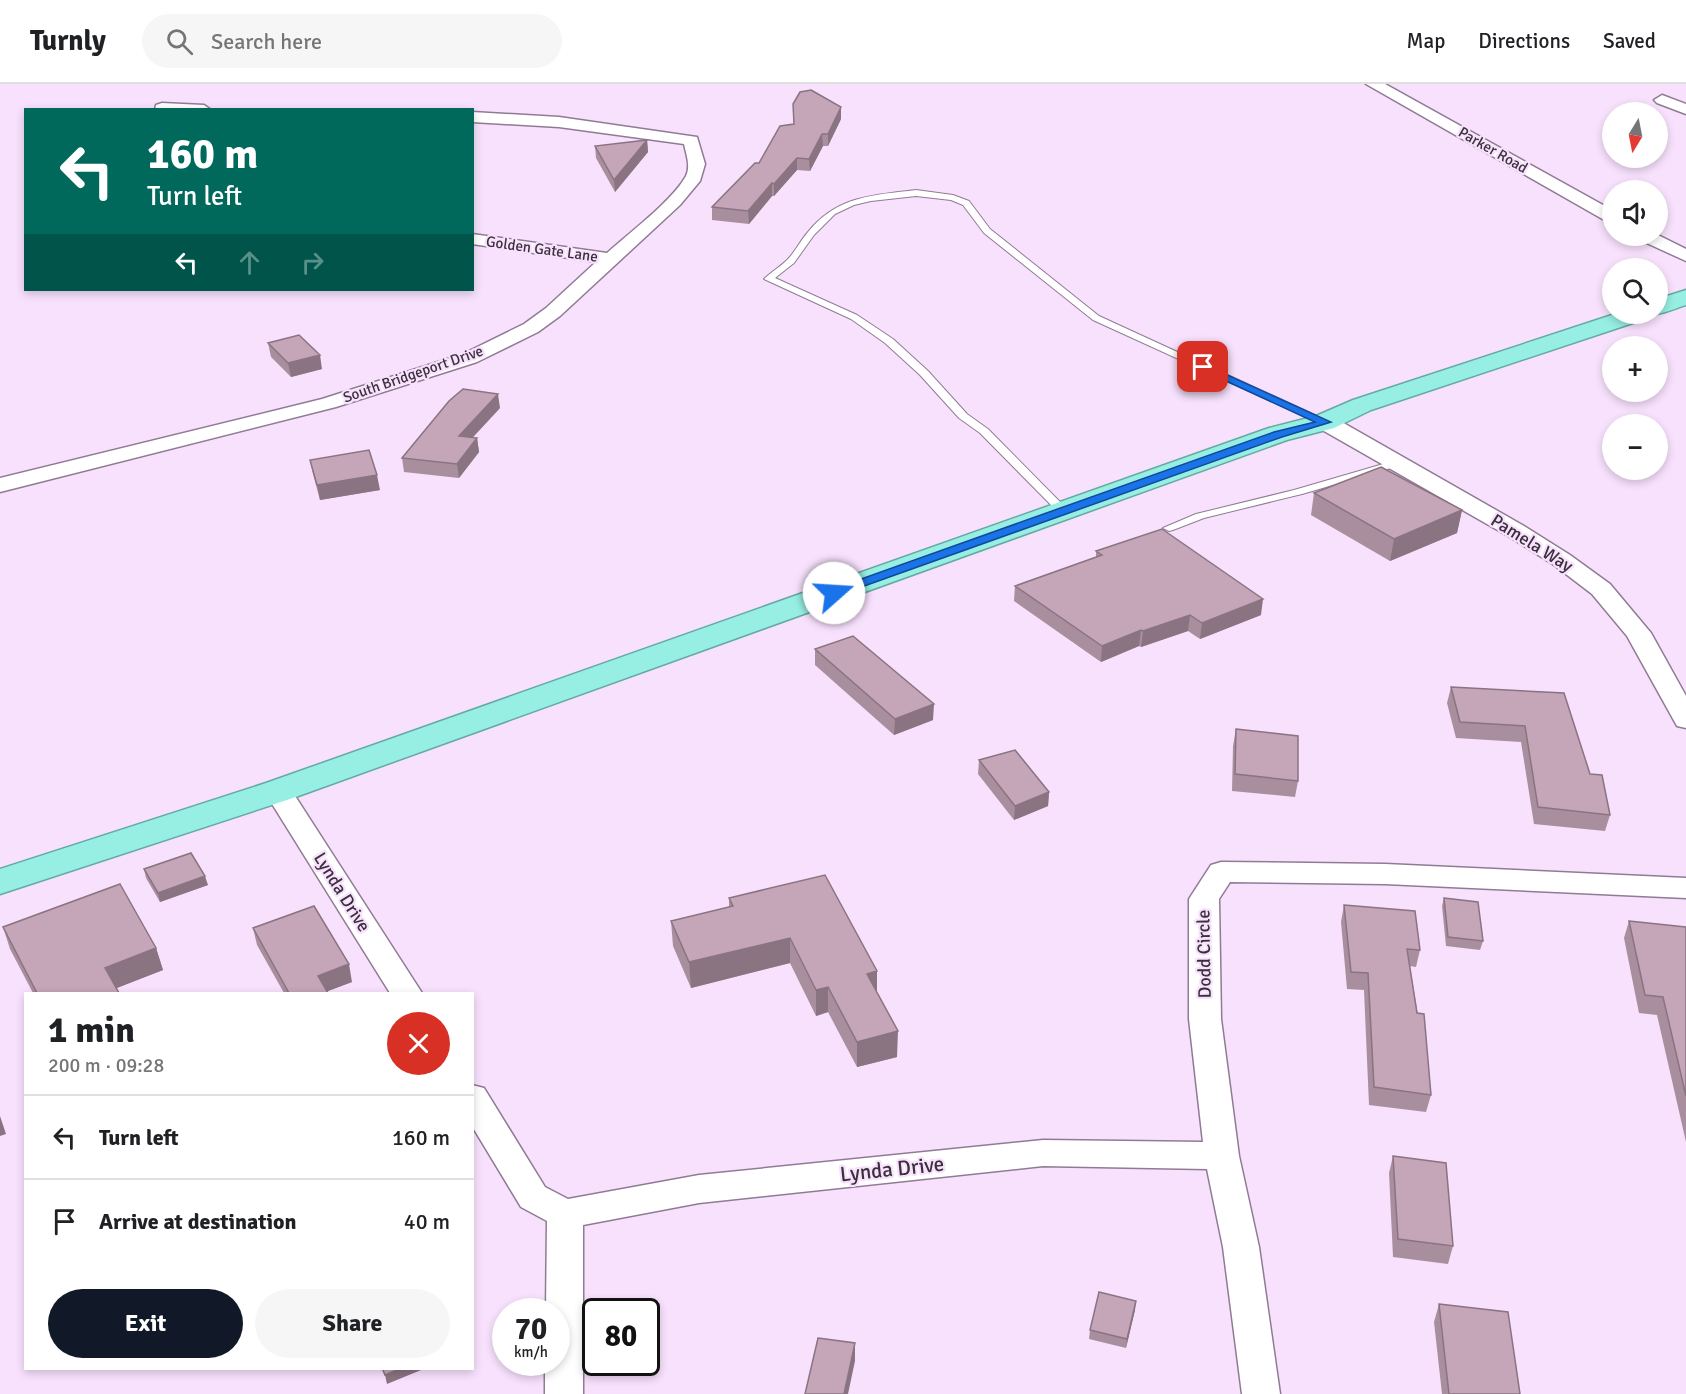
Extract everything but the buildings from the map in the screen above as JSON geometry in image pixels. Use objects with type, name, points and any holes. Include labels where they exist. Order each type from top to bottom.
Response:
[{"type":"highway","points":[[1668,303],[1686,297]]},
{"type":"highway","points":[[0,882],[278,791],[1278,434],[1325,422],[1362,405],[1607,324]]},
{"type":"street","name":"Parker Road","points":[[1374,84],[1602,211]]},
{"type":"street","points":[[1686,95],[1662,100],[1686,109]]},
{"type":"street","name":"South Bridgeport Drive","points":[[0,485],[328,403],[470,358],[531,328],[553,312],[674,201],[694,177],[698,164],[691,140],[559,122],[474,117]]},
{"type":"street","name":"Golden Gate Lane","points":[[474,239],[611,259]]},
{"type":"street","points":[[1666,246],[1686,256]]},
{"type":"street","name":"Pamela Way","points":[[1325,422],[1516,531],[1562,560],[1601,589],[1638,633],[1686,720]]},
{"type":"street","name":"Lynda Drive","points":[[278,791],[405,992]]},
{"type":"street","name":"Dodd Circle","points":[[1261,1394],[1241,1247],[1222,1156],[1205,1019],[1204,899],[1221,872],[1385,874],[1686,888]]},
{"type":"street","points":[[474,1101],[533,1197],[565,1214],[564,1394]]},
{"type":"street","name":"Lynda Drive","points":[[565,1214],[699,1189],[1043,1153],[1222,1156]]},
{"type":"lane","points":[[1064,511],[984,431],[963,416],[924,373],[889,341],[854,317],[769,279],[791,261],[811,233],[832,212],[851,203],[897,194],[936,195],[966,203],[987,231],[1035,267],[1096,318],[1325,422]]},
{"type":"lane","points":[[1169,528],[1200,516],[1298,492],[1397,463]]},
{"type":"route","points":[[834,593],[1278,434],[1325,422],[1203,367]]}]
